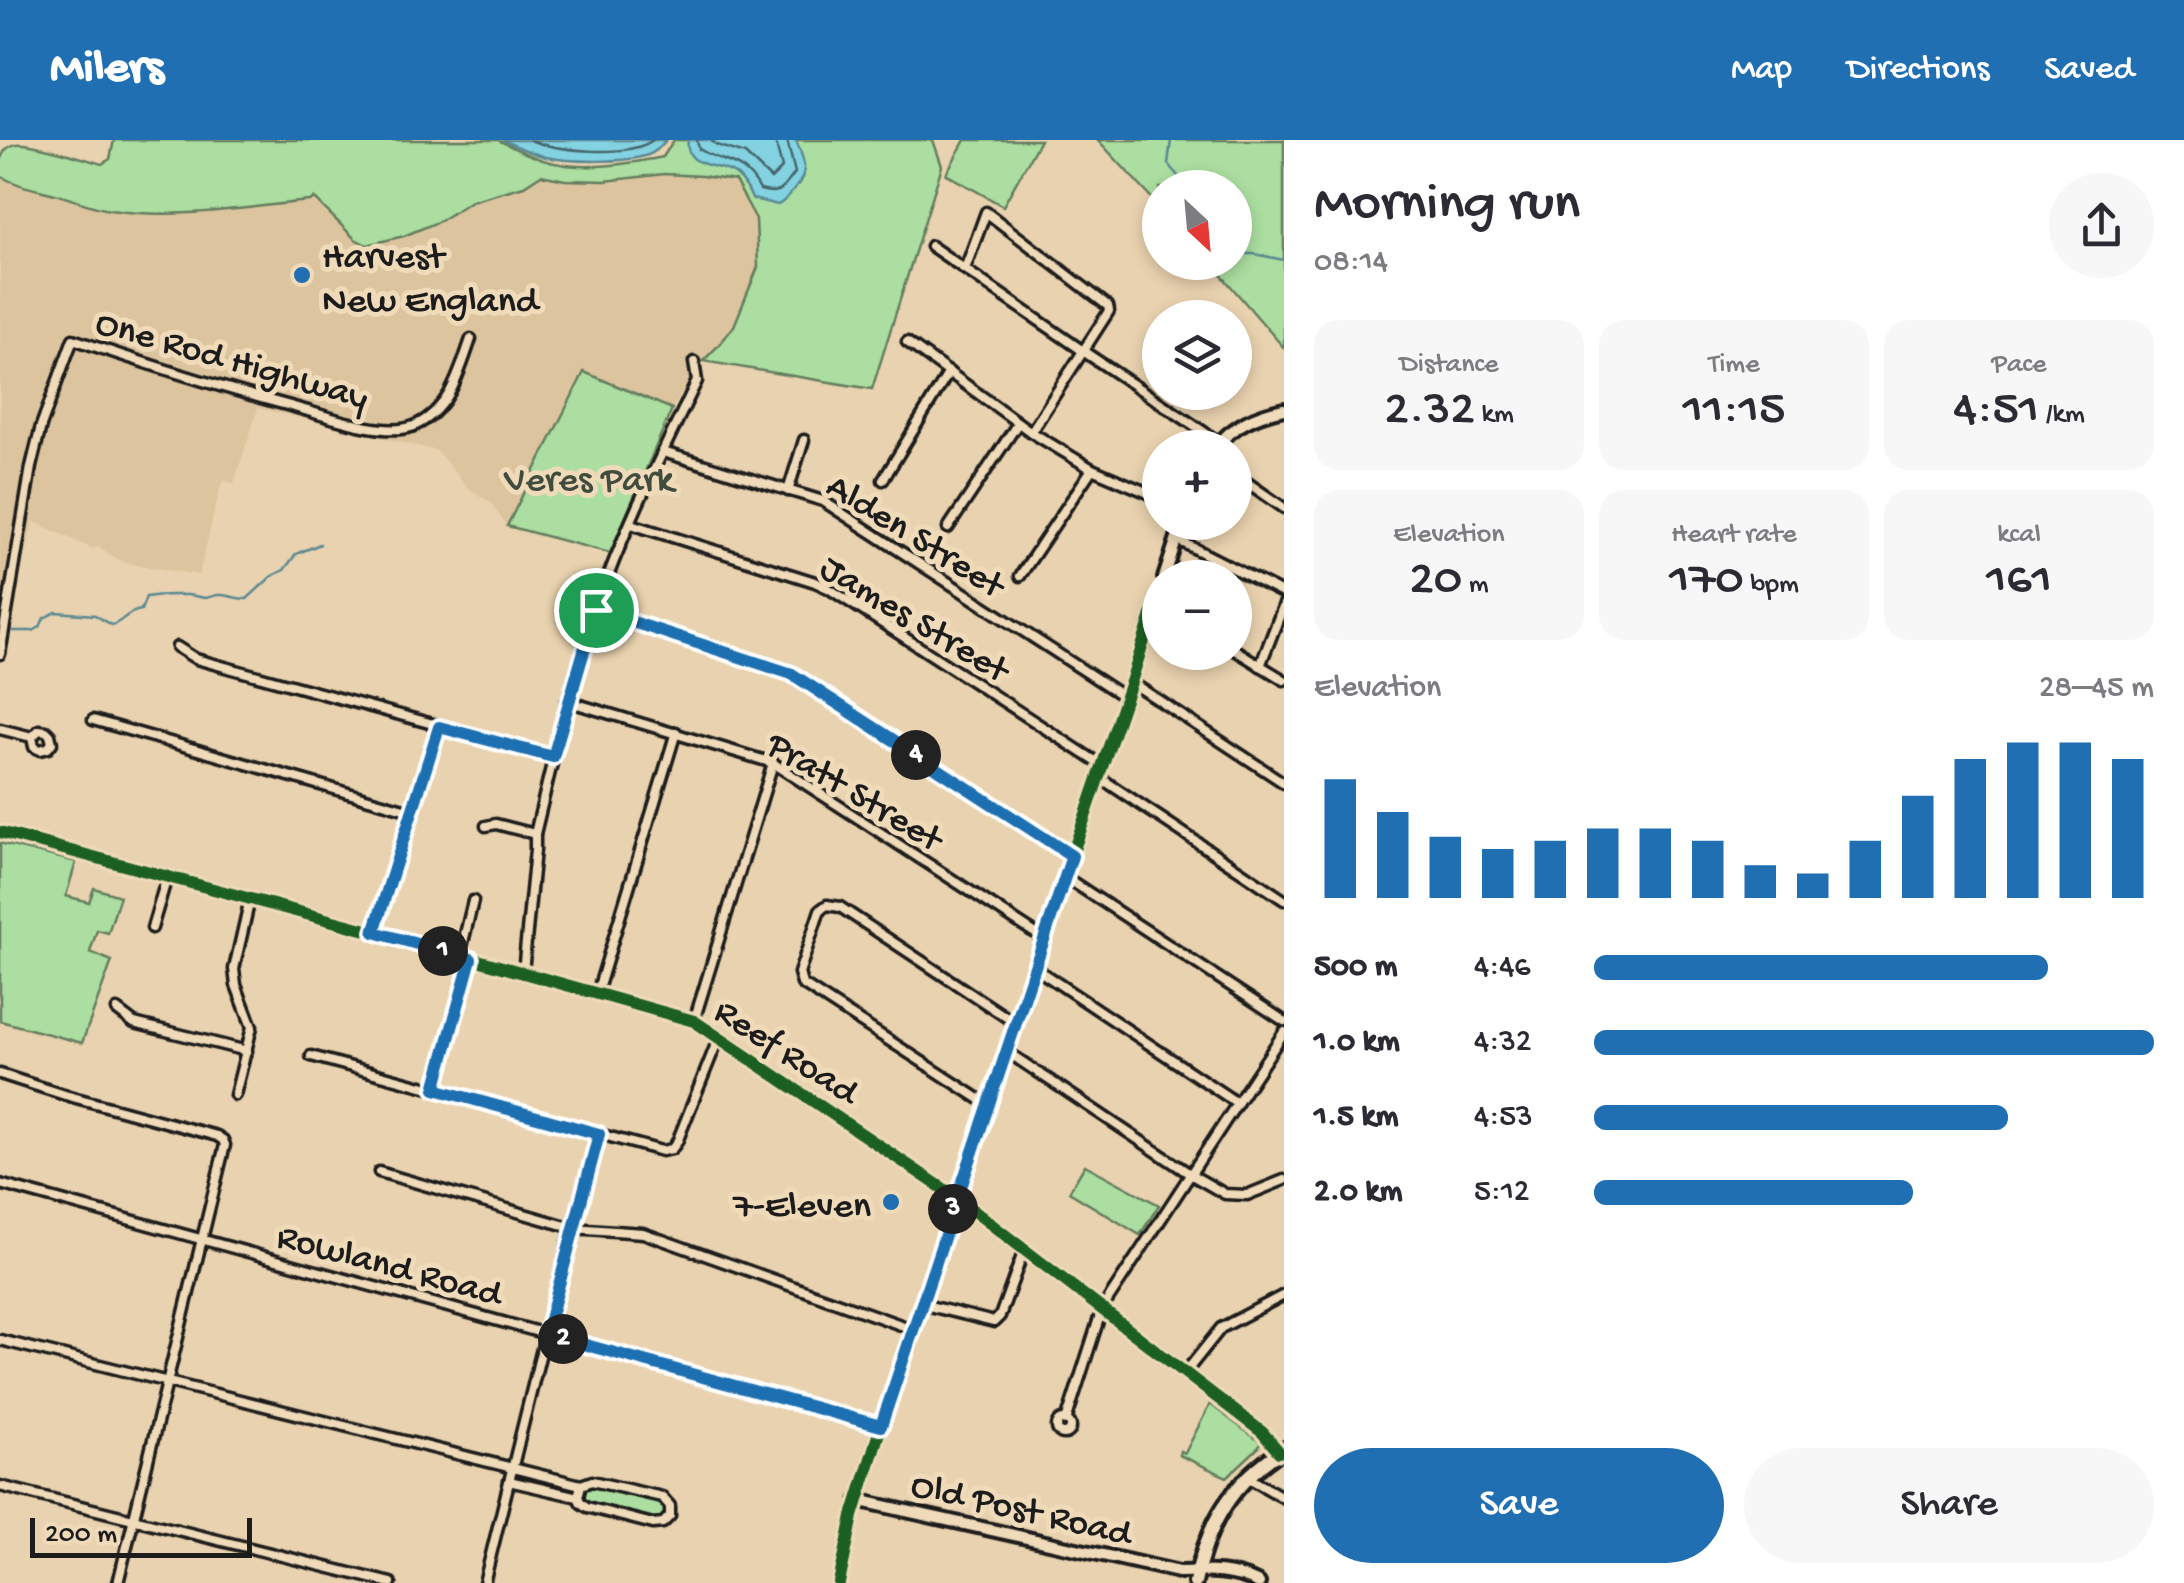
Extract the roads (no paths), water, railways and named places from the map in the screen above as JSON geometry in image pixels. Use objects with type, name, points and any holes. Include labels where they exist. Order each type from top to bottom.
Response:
[{"type":"main road","points":[[1196,1577],[1217,1516],[1226,1502],[1247,1476],[1282,1450]]},
{"type":"street","points":[[965,269],[986,212],[1106,302],[1109,311],[1031,432]]},
{"type":"street","points":[[930,246],[1196,430]]},
{"type":"street","name":"One Rod Highway","points":[[0,654],[40,426],[73,339],[174,374],[388,429],[410,427],[439,408],[452,391],[471,339]]},
{"type":"street","points":[[907,342],[1031,432],[1092,469],[1142,490]]},
{"type":"street","points":[[522,972],[535,834],[568,702],[596,610],[662,452],[697,382],[694,362]]},
{"type":"street","points":[[883,480],[949,372]]},
{"type":"street","points":[[1233,430],[1252,418],[1284,409]]},
{"type":"street","points":[[948,528],[1018,423]]},
{"type":"street","points":[[788,490],[804,440]]},
{"type":"street","name":"Alden Street","points":[[662,452],[823,502],[1126,698]]},
{"type":"street","points":[[1020,576],[1092,469]]},
{"type":"street","points":[[1252,486],[1284,508]]},
{"type":"street","name":"James Street","points":[[631,524],[828,588],[1284,900]]},
{"type":"street","points":[[1178,540],[1284,594]]},
{"type":"street","points":[[1260,666],[1284,604]]},
{"type":"street","points":[[596,610],[792,674],[1072,856]]},
{"type":"street","points":[[177,647],[196,660],[553,757]]},
{"type":"street","points":[[857,1500],[1142,652]]},
{"type":"street","points":[[1252,661],[1284,680]]},
{"type":"street","points":[[1132,682],[1284,783]]},
{"type":"street","name":"Pratt Street","points":[[568,702],[773,763],[1044,939]]},
{"type":"street","points":[[93,720],[411,811]]},
{"type":"street","points":[[374,932],[439,727]]},
{"type":"street","points":[[0,729],[32,737]]},
{"type":"street","points":[[596,993],[676,732]]},
{"type":"street","points":[[694,1021],[773,763]]},
{"type":"street","points":[[486,826],[496,824],[535,834]]},
{"type":"street","name":"Reef Road","points":[[0,832],[694,1021],[957,1198],[1282,1450]]},
{"type":"street","points":[[152,928],[167,877]]},
{"type":"street","points":[[1065,877],[1284,1021]]},
{"type":"street","points":[[236,1095],[251,1022],[234,969],[250,900]]},
{"type":"street","points":[[435,1089],[465,957],[472,901]]},
{"type":"street","points":[[987,1104],[802,984],[799,973],[820,910],[826,905],[840,907],[1016,1024]]},
{"type":"street","points":[[1035,968],[1237,1103]]},
{"type":"street","points":[[117,1010],[134,1023],[247,1051]]},
{"type":"street","points":[[1066,1420],[1102,1309],[1284,1032]]},
{"type":"street","points":[[310,1056],[662,1152],[672,1149],[677,1142],[718,1037]]},
{"type":"street","points":[[1006,1051],[1218,1190],[1233,1196],[1256,1193],[1284,1180]]},
{"type":"street","points":[[0,1074],[223,1140],[224,1150],[118,1583]]},
{"type":"street","points":[[484,1583],[599,1134]]},
{"type":"street","points":[[380,1172],[573,1228],[643,1233],[912,1330]]},
{"type":"street","name":"Rowland Road","points":[[0,1184],[881,1426]]},
{"type":"street","points":[[921,1304],[994,1322],[1000,1316],[1024,1250]]},
{"type":"street","points":[[1185,1373],[1221,1328],[1284,1295]]},
{"type":"street","points":[[0,1340],[581,1485],[597,1482],[662,1497],[670,1506],[670,1516],[653,1524],[587,1507],[578,1497],[581,1485]]},
{"type":"street","points":[[1247,1476],[1284,1498]]},
{"type":"street","points":[[509,1481],[578,1497]]},
{"type":"street","points":[[0,1486],[391,1583]]},
{"type":"street","name":"Old Post Road","points":[[839,1583],[857,1500],[1196,1577],[1218,1571],[1259,1583]]},
{"type":"water","points":[[502,140],[666,140],[648,155],[597,161],[546,157]]},
{"type":"water","points":[[688,140],[796,140],[804,164],[803,175],[778,205],[752,199],[735,174],[696,160],[688,149]]},
{"type":"waterway","points":[[1171,140],[1168,164],[1173,170]]},
{"type":"waterway","points":[[1252,254],[1284,260]]},
{"type":"waterway","points":[[13,631],[33,631],[44,618],[56,612],[95,615],[111,625],[141,610],[146,597],[151,596],[220,595],[247,599],[284,570],[296,554],[320,544]]},
{"type":"place","name":"Harvest New England","points":[[302,275]]},
{"type":"place","name":"7-Eleven","points":[[891,1202]]},
{"type":"park label","name":"Veres Park","points":[[589,476]]}]
